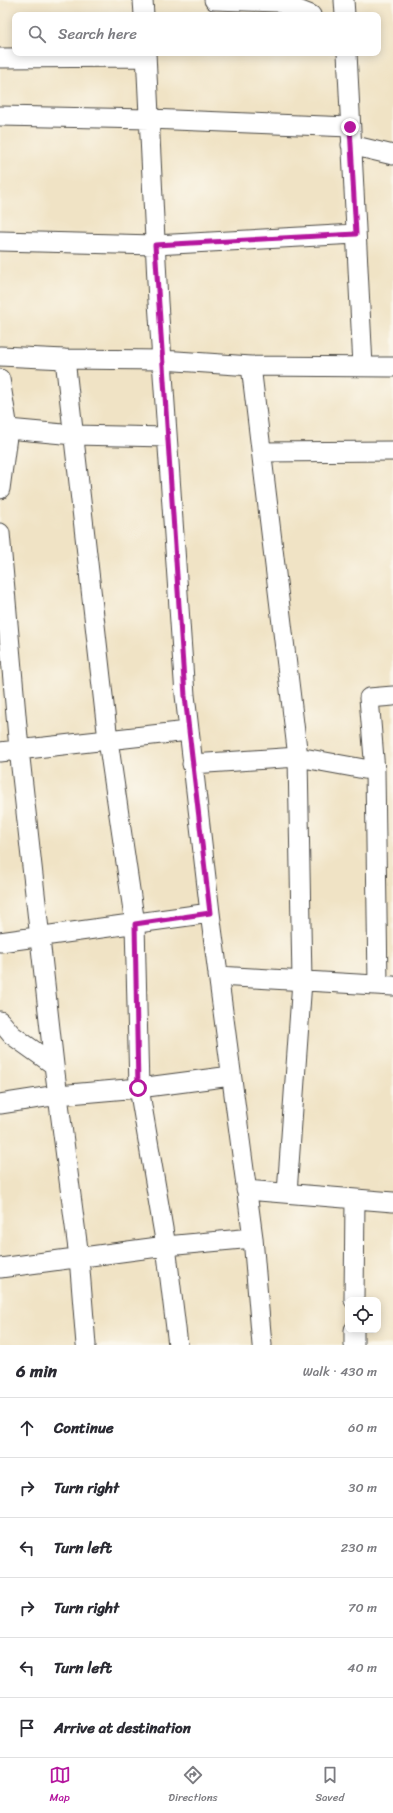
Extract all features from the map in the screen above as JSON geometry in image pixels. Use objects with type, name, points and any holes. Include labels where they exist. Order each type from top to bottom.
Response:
[{"type":"street","points":[[143,0],[144,12]]},
{"type":"street","points":[[214,0],[278,2],[303,12]]},
{"type":"street","points":[[344,0],[344,12]]},
{"type":"street","points":[[0,58],[97,56]]},
{"type":"street","points":[[146,56],[162,360],[188,731],[218,976],[253,1238],[262,1345]]},
{"type":"street","points":[[346,56],[363,366]]},
{"type":"street","points":[[0,116],[149,119],[351,136],[393,155]]},
{"type":"street","points":[[0,241],[155,245],[356,234]]},
{"type":"street","points":[[0,356],[65,359],[162,360],[251,366],[393,366]]},
{"type":"street","points":[[65,359],[108,740],[135,924],[138,1088],[166,1246],[178,1345]]},
{"type":"street","points":[[251,366],[298,757],[302,981],[287,1193]]},
{"type":"street","points":[[0,379],[4,430],[0,489]]},
{"type":"street","points":[[4,430],[74,435],[167,437]]},
{"type":"street","points":[[262,452],[393,451]]},
{"type":"street","points":[[0,533],[19,750],[54,1065],[80,1256],[86,1345]]},
{"type":"street","points":[[0,634],[12,662]]},
{"type":"street","points":[[218,976],[386,986],[375,771],[369,698],[393,696]]},
{"type":"street","points":[[0,752],[188,731]]},
{"type":"street","points":[[192,764],[298,757],[375,771]]},
{"type":"street","points":[[0,942],[210,913]]},
{"type":"street","points":[[0,1021],[12,1035],[54,1065]]},
{"type":"street","points":[[0,1104],[58,1095],[138,1088],[231,1076]]},
{"type":"street","points":[[246,1190],[393,1202]]},
{"type":"street","points":[[354,1297],[355,1199]]},
{"type":"street","points":[[0,1268],[80,1256],[253,1238]]},
{"type":"street","points":[[354,1333],[354,1345]]},
{"type":"route","points":[[138,1088],[135,924],[210,913],[185,696],[155,245],[356,234],[350,127]]}]
